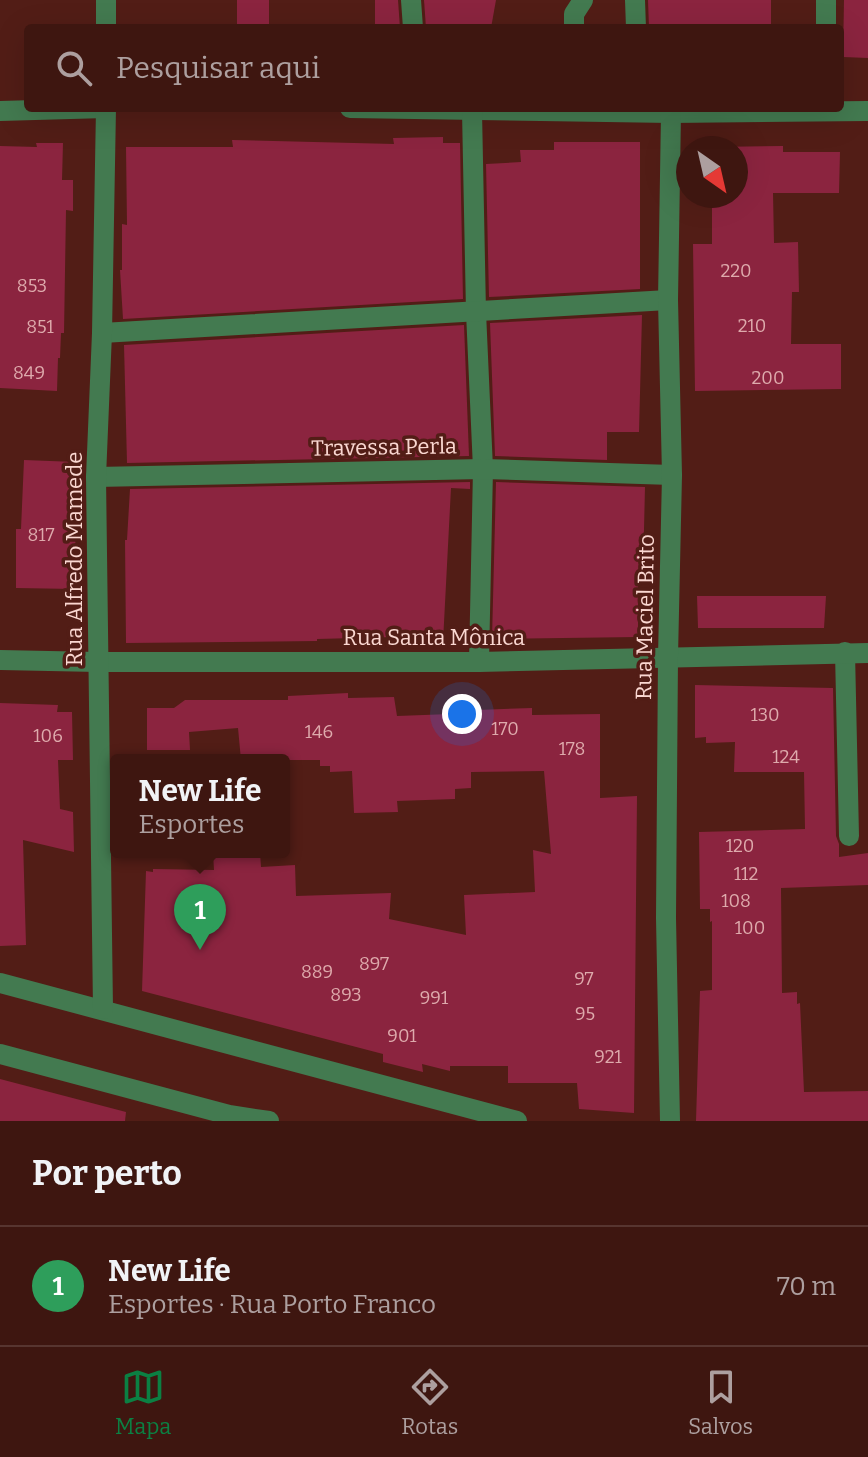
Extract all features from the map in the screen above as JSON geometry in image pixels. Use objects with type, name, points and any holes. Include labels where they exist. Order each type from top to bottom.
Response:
[{"type":"street","points":[[106,0],[106,24]]},
{"type":"street","points":[[411,0],[413,24]]},
{"type":"street","points":[[574,24],[574,14],[583,0]]},
{"type":"street","points":[[635,0],[636,24]]},
{"type":"street","points":[[826,0],[826,24]]},
{"type":"street","points":[[0,111],[24,110]]},
{"type":"street","points":[[844,110],[868,111]]},
{"type":"street","name":"Rua Alfredo Mamede","points":[[103,1009],[96,477],[106,112]]},
{"type":"street","points":[[472,112],[483,469],[479,662]]},
{"type":"street","points":[[660,112],[710,112]]},
{"type":"street","name":"Rua Maciel Brito","points":[[670,1121],[666,918],[672,475],[668,300],[671,113]]},
{"type":"street","points":[[102,333],[668,300]]},
{"type":"street","name":"Travessa Perla","points":[[96,477],[483,469],[672,475]]},
{"type":"street","points":[[845,652],[849,836]]},
{"type":"street","name":"Rua Santa Mônica","points":[[0,660],[479,662],[868,653]]},
{"type":"street","points":[[0,983],[517,1121]]},
{"type":"street","points":[[0,1054],[228,1118],[269,1121]]},
{"type":"building","points":[[237,0],[269,0],[269,24],[237,24]]},
{"type":"building","points":[[375,0],[398,0],[400,24],[375,24]]},
{"type":"building","points":[[424,0],[496,0],[492,24],[426,24]]},
{"type":"building","points":[[648,0],[771,0],[771,24],[649,24]]},
{"type":"building","points":[[844,0],[868,0],[868,58],[844,57]]},
{"type":"building","points":[[443,137],[443,143],[460,143],[463,299],[123,319],[120,270],[122,224],[127,225],[126,147],[233,147],[232,140],[394,144],[393,138]]},
{"type":"building","points":[[554,142],[640,142],[640,289],[489,297],[486,164],[521,162],[520,150],[554,150]]},
{"type":"building","points":[[36,143],[63,143],[62,180],[73,180],[73,211],[66,210],[64,333],[61,333],[57,391],[0,388],[0,146],[37,147]]},
{"type":"building","points":[[748,146],[783,146],[783,152],[840,152],[839,193],[773,193],[774,243],[798,242],[799,292],[792,292],[791,344],[841,344],[841,389],[695,391],[693,244],[712,244],[712,208],[748,208]]},
{"type":"building","points":[[642,315],[639,432],[607,432],[607,460],[495,456],[490,323]]},
{"type":"building","points":[[464,325],[469,456],[127,463],[124,345]]},
{"type":"building","points":[[24,460],[76,462],[75,589],[16,588],[16,529],[21,529]]},
{"type":"building","points":[[470,482],[470,489],[451,488],[443,642],[393,642],[393,637],[126,643],[125,540],[130,489]]},
{"type":"building","points":[[496,482],[645,487],[643,572],[638,572],[638,637],[492,639]]},
{"type":"building","points":[[697,596],[826,596],[824,628],[698,628]]},
{"type":"building","points":[[695,685],[833,688],[839,857],[868,853],[868,885],[781,888],[782,993],[797,992],[797,1004],[800,1003],[804,1092],[868,1091],[868,1121],[696,1121],[700,991],[712,990],[712,921],[710,909],[700,909],[699,832],[805,829],[804,772],[734,772],[735,742],[706,743],[706,737],[695,738]]},
{"type":"building","points":[[348,693],[348,698],[394,697],[397,716],[532,708],[532,715],[600,714],[600,798],[637,796],[634,1113],[579,1109],[577,1083],[508,1083],[508,1066],[450,1066],[450,1071],[422,1064],[423,1072],[383,1062],[383,1054],[142,991],[146,871],[153,872],[153,869],[214,870],[213,858],[260,858],[261,867],[295,865],[296,896],[391,893],[389,919],[466,935],[464,895],[535,892],[533,850],[551,854],[544,771],[471,772],[471,788],[455,789],[455,799],[397,801],[398,812],[354,813],[352,771],[330,772],[330,766],[320,766],[320,760],[290,760],[290,754],[240,754],[238,728],[189,732],[190,750],[147,750],[147,708],[174,708],[185,700],[288,700],[288,696]]},
{"type":"building","points":[[0,703],[58,705],[57,712],[72,712],[73,760],[58,760],[60,809],[73,812],[74,852],[23,840],[26,945],[0,946]]},
{"type":"building","points":[[0,1079],[126,1112],[125,1121],[0,1121]]},
{"type":"place","name":"New Life","points":[[200,950]]}]
